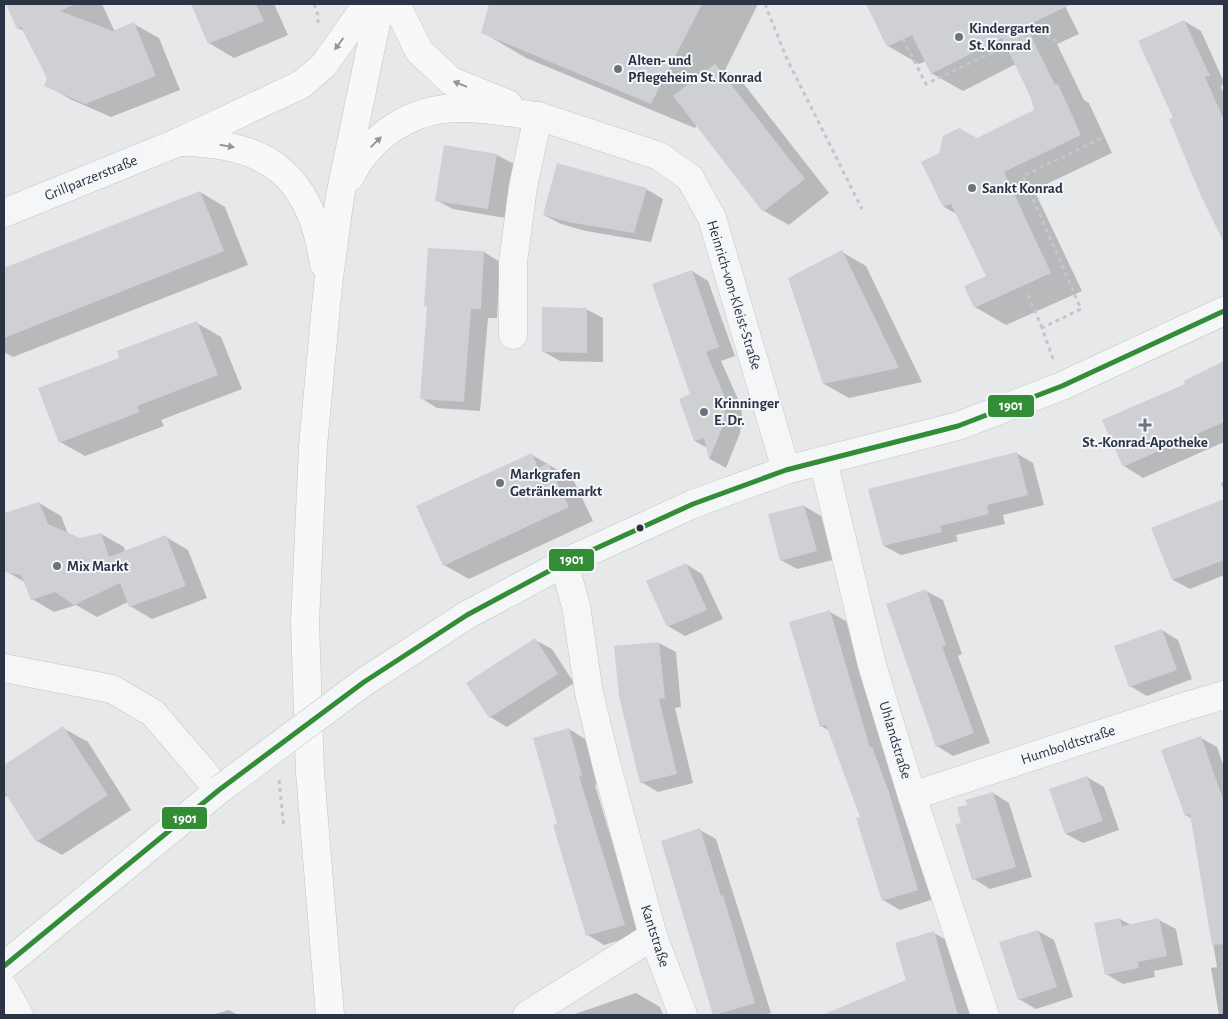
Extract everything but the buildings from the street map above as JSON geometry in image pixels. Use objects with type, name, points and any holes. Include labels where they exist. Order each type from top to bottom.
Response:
[{"type":"main road","points":[[178,142],[302,84],[324,65],[367,4]]},
{"type":"main road","points":[[330,1015],[310,772],[305,622],[312,446],[328,285],[340,196],[380,4]]},
{"type":"main road","points":[[396,4],[418,52],[451,81],[538,116]]},
{"type":"main road","points":[[340,196],[359,158],[388,130],[420,114],[457,108],[538,116]]},
{"type":"main road","points":[[178,142],[204,142],[234,147],[274,165],[298,186],[320,237],[328,285]]},
{"type":"street","points":[[514,335],[514,262],[523,187],[538,116]]},
{"type":"street","name":"Heinrich-von-Kleist-Straße","points":[[538,116],[659,156],[690,178],[712,218],[786,470]]},
{"type":"street","name":"Grillparzerstraße","points":[[4,213],[178,142]]},
{"type":"street","points":[[4,966],[219,790],[364,682],[468,615],[564,563],[693,504],[786,470],[958,426],[1062,386],[1224,311]]},
{"type":"street","name":"Uhlandstraße","points":[[823,460],[872,664],[912,796],[985,1015]]},
{"type":"street","name":"Kantstraße","points":[[564,563],[576,606],[589,693],[653,936],[683,1015]]},
{"type":"street","points":[[4,668],[112,689],[153,713],[219,790]]},
{"type":"street","name":"Humboldtstraße","points":[[912,796],[1177,709],[1224,696]]},
{"type":"street","points":[[526,1015],[653,936]]},
{"type":"street","points":[[4,988],[19,1015]]},
{"type":"path","points":[[765,4],[787,59],[862,209]]},
{"type":"path","points":[[903,39],[926,84],[1037,31],[1061,42]]},
{"type":"path","points":[[1042,328],[1081,309],[1023,176],[1104,137]]},
{"type":"path","points":[[1028,295],[1042,328],[1062,386]]},
{"type":"transit line","name":"1901","points":[[4,966],[219,790],[364,682],[467,615],[564,563],[693,504],[786,470],[958,426],[1062,386],[1224,311]]},
{"type":"place","name":"Kindergarten St. Konrad","points":[[959,37]]},
{"type":"place","name":"Alten- und Pflegeheim St. Konrad","points":[[618,69]]},
{"type":"place","name":"Sankt Konrad","points":[[972,188]]},
{"type":"place","name":"Krinninger E. Dr.","points":[[704,412]]},
{"type":"place","name":"St.-Konrad-Apotheke","points":[[1145,425]]},
{"type":"place","name":"Markgrafen Getränkemarkt","points":[[500,483]]},
{"type":"place","name":"Mix Markt","points":[[57,566]]}]
